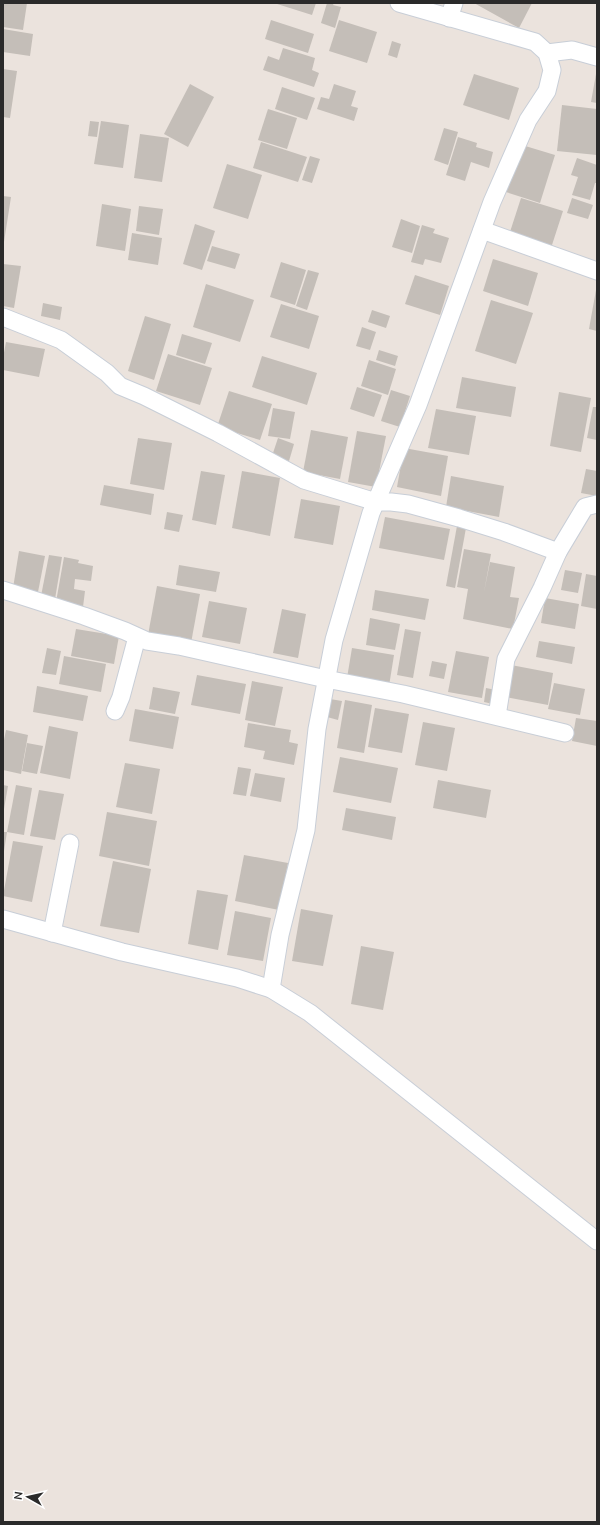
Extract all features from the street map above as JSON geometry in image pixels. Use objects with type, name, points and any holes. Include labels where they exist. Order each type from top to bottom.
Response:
[{"type":"street","points":[[271,989],[280,935],[306,830],[317,729],[334,640],[371,513],[418,406],[492,202],[528,120],[547,90],[552,70],[547,53],[535,42],[452,11],[399,3]]},
{"type":"street","points":[[547,53],[572,50],[596,52]]},
{"type":"street","points":[[482,230],[597,271]]},
{"type":"street","points":[[3,317],[61,340],[107,373],[120,386],[144,396],[218,433],[304,480],[376,502],[408,504],[437,512],[504,532],[558,552]]},
{"type":"street","points":[[497,716],[506,659],[542,588],[558,552],[585,507],[597,504]]},
{"type":"street","points":[[3,590],[84,616],[147,641],[179,646],[326,679],[403,694],[565,733]]},
{"type":"street","points":[[115,711],[121,697],[137,637]]},
{"type":"street","points":[[52,933],[70,843]]},
{"type":"street","points":[[3,919],[122,952],[237,978],[271,989],[310,1013],[597,1241]]},
{"type":"building","points":[[3,3],[27,3],[23,30],[3,27]]},
{"type":"building","points":[[274,3],[316,3],[312,15]]},
{"type":"building","points":[[327,3],[334,3],[333,5],[341,7],[335,28],[321,23]]},
{"type":"building","points":[[474,3],[532,3],[519,28]]},
{"type":"building","points":[[271,20],[314,34],[308,53],[265,39]]},
{"type":"building","points":[[339,20],[377,32],[367,63],[329,51]]},
{"type":"building","points":[[3,29],[33,34],[30,56],[3,52]]},
{"type":"building","points":[[392,41],[401,44],[397,58],[388,55]]},
{"type":"building","points":[[283,48],[315,58],[312,70],[319,73],[314,87],[263,70],[268,56],[279,60]]},
{"type":"building","points":[[3,69],[17,71],[10,118],[3,117]]},
{"type":"building","points":[[474,74],[519,88],[509,120],[463,105]]},
{"type":"building","points":[[597,74],[597,103],[591,102]]},
{"type":"building","points":[[190,84],[214,97],[188,147],[164,134]]},
{"type":"building","points":[[334,84],[356,91],[351,106],[358,108],[354,121],[317,109],[321,97],[329,99]]},
{"type":"building","points":[[282,87],[315,98],[307,120],[275,109]]},
{"type":"building","points":[[562,105],[597,109],[597,155],[557,151]]},
{"type":"building","points":[[268,109],[297,118],[287,149],[258,140]]},
{"type":"building","points":[[90,121],[99,122],[97,137],[88,136]]},
{"type":"building","points":[[101,121],[129,125],[123,168],[94,164]]},
{"type":"building","points":[[444,128],[458,132],[448,165],[434,160]]},
{"type":"building","points":[[140,134],[169,138],[162,182],[134,178]]},
{"type":"building","points":[[458,137],[477,143],[476,147],[493,152],[489,168],[471,162],[465,181],[446,175]]},
{"type":"building","points":[[261,142],[307,157],[298,182],[253,168]]},
{"type":"building","points":[[522,145],[555,155],[540,203],[506,192]]},
{"type":"building","points":[[310,156],[320,159],[312,183],[302,180]]},
{"type":"building","points":[[577,158],[597,165],[597,183],[595,183],[590,200],[572,195],[578,177],[571,175]]},
{"type":"building","points":[[227,164],[262,175],[248,219],[213,208]]},
{"type":"building","points":[[3,196],[11,197],[4,242],[3,242]]},
{"type":"building","points":[[521,198],[563,211],[551,248],[509,235]]},
{"type":"building","points":[[572,198],[593,205],[588,219],[567,213]]},
{"type":"building","points":[[102,204],[131,209],[125,251],[96,246]]},
{"type":"building","points":[[139,206],[163,209],[159,235],[136,231]]},
{"type":"building","points":[[401,219],[420,226],[412,253],[392,247]]},
{"type":"building","points":[[195,224],[215,231],[202,270],[183,264]]},
{"type":"building","points":[[422,225],[435,229],[433,233],[449,238],[441,263],[425,259],[423,265],[411,262]]},
{"type":"building","points":[[132,233],[162,238],[158,265],[128,260]]},
{"type":"building","points":[[212,246],[240,254],[235,269],[207,261]]},
{"type":"building","points":[[493,259],[538,273],[528,306],[483,291]]},
{"type":"building","points":[[281,262],[306,270],[295,305],[270,297]]},
{"type":"building","points":[[3,264],[21,266],[14,308],[3,306]]},
{"type":"building","points":[[308,270],[319,273],[307,310],[296,306]]},
{"type":"building","points":[[415,275],[449,286],[440,315],[405,304]]},
{"type":"building","points":[[206,284],[254,300],[240,342],[193,327]]},
{"type":"building","points":[[597,290],[597,331],[589,329]]},
{"type":"building","points":[[491,300],[533,313],[516,364],[475,351]]},
{"type":"building","points":[[43,303],[62,307],[60,320],[41,316]]},
{"type":"building","points":[[281,304],[319,316],[309,349],[270,337]]},
{"type":"building","points":[[372,310],[390,316],[386,328],[368,322]]},
{"type":"building","points":[[145,316],[171,324],[154,380],[128,371]]},
{"type":"building","points":[[362,327],[376,332],[370,350],[356,346]]},
{"type":"building","points":[[182,334],[212,343],[205,364],[176,355]]},
{"type":"building","points":[[6,342],[45,349],[39,377],[3,370],[3,358]]},
{"type":"building","points":[[379,350],[398,356],[395,366],[376,360]]},
{"type":"building","points":[[168,354],[212,368],[200,405],[156,391]]},
{"type":"building","points":[[262,356],[317,373],[307,405],[252,387]]},
{"type":"building","points":[[369,360],[396,369],[388,395],[361,386]]},
{"type":"building","points":[[462,377],[516,387],[511,417],[456,408]]},
{"type":"building","points":[[357,387],[382,395],[374,417],[350,409]]},
{"type":"building","points":[[391,390],[410,396],[400,427],[381,421]]},
{"type":"building","points":[[229,391],[272,404],[260,440],[217,427]]},
{"type":"building","points":[[559,392],[591,398],[581,452],[550,446]]},
{"type":"building","points":[[593,407],[597,407],[597,440],[587,438]]},
{"type":"building","points":[[273,408],[295,412],[290,439],[268,436]]},
{"type":"building","points":[[436,409],[476,416],[469,455],[428,448]]},
{"type":"building","points":[[311,430],[348,437],[340,479],[303,472]]},
{"type":"building","points":[[357,431],[386,436],[376,487],[348,482]]},
{"type":"building","points":[[138,438],[172,443],[164,490],[130,484]]},
{"type":"building","points":[[278,438],[294,444],[289,461],[272,456]]},
{"type":"building","points":[[404,448],[448,456],[441,496],[397,487]]},
{"type":"building","points":[[586,469],[597,471],[597,496],[581,493]]},
{"type":"building","points":[[201,471],[225,475],[216,525],[192,520]]},
{"type":"building","points":[[242,471],[280,478],[270,536],[232,528]]},
{"type":"building","points":[[451,476],[504,486],[499,517],[446,507]]},
{"type":"building","points":[[104,485],[154,494],[151,515],[100,505]]},
{"type":"building","points":[[301,499],[340,506],[333,545],[294,538]]},
{"type":"building","points":[[167,512],[183,515],[179,532],[164,529]]},
{"type":"building","points":[[385,517],[450,529],[444,560],[379,548]]},
{"type":"building","points":[[457,526],[466,528],[455,588],[446,586]]},
{"type":"building","points":[[464,549],[491,554],[484,592],[490,562],[515,567],[510,597],[519,598],[513,629],[463,619],[468,589],[457,587]]},
{"type":"building","points":[[19,551],[45,556],[38,592],[13,588]]},
{"type":"building","points":[[49,555],[62,557],[55,599],[41,596]]},
{"type":"building","points":[[64,557],[79,560],[78,563],[93,566],[91,581],[75,579],[74,589],[85,591],[83,607],[56,602]]},
{"type":"building","points":[[179,565],[220,572],[216,592],[176,585]]},
{"type":"building","points":[[565,570],[582,573],[578,593],[561,590]]},
{"type":"building","points":[[586,574],[597,576],[597,609],[581,606]]},
{"type":"building","points":[[157,586],[200,594],[191,643],[148,635]]},
{"type":"building","points":[[375,590],[429,599],[425,620],[372,610]]},
{"type":"building","points":[[545,598],[579,604],[575,629],[541,623]]},
{"type":"building","points":[[209,601],[247,608],[240,644],[202,637]]},
{"type":"building","points":[[282,609],[306,614],[298,658],[273,653]]},
{"type":"building","points":[[370,618],[400,624],[395,650],[366,645]]},
{"type":"building","points":[[76,629],[119,636],[114,664],[71,656]]},
{"type":"building","points":[[405,629],[421,632],[413,678],[397,675]]},
{"type":"building","points":[[539,641],[575,647],[572,664],[536,657]]},
{"type":"building","points":[[47,648],[61,651],[56,675],[42,673]]},
{"type":"building","points":[[352,648],[394,655],[389,686],[347,678]]},
{"type":"building","points":[[456,651],[489,657],[482,698],[448,692]]},
{"type":"building","points":[[64,656],[106,664],[101,692],[59,684]]},
{"type":"building","points":[[432,661],[447,664],[444,679],[429,676]]},
{"type":"building","points":[[511,665],[553,673],[548,705],[506,697]]},
{"type":"building","points":[[197,675],[246,684],[240,714],[191,705]]},
{"type":"building","points":[[252,681],[283,687],[275,726],[245,720]]},
{"type":"building","points":[[554,683],[585,689],[580,715],[548,709]]},
{"type":"building","points":[[37,686],[88,696],[83,721],[33,712]]},
{"type":"building","points":[[153,687],[180,692],[175,714],[149,709]]},
{"type":"building","points":[[486,688],[496,690],[493,704],[484,702]]},
{"type":"building","points":[[330,699],[342,701],[338,720],[327,717]]},
{"type":"building","points":[[345,700],[372,705],[364,753],[337,748]]},
{"type":"building","points":[[375,708],[409,714],[402,753],[368,747]]},
{"type":"building","points":[[135,709],[179,717],[173,749],[129,741]]},
{"type":"building","points":[[576,718],[597,721],[597,746],[572,741]]},
{"type":"building","points":[[423,722],[455,728],[447,771],[415,765]]},
{"type":"building","points":[[248,723],[291,730],[289,742],[298,744],[294,765],[263,759],[265,751],[244,747]]},
{"type":"building","points":[[49,726],[78,732],[70,779],[40,773]]},
{"type":"building","points":[[6,730],[28,735],[21,774],[3,770],[3,745]]},
{"type":"building","points":[[27,743],[43,746],[37,774],[22,771]]},
{"type":"building","points":[[340,757],[398,768],[391,803],[333,792]]},
{"type":"building","points":[[125,763],[160,769],[152,814],[116,807]]},
{"type":"building","points":[[238,767],[251,769],[246,796],[233,794]]},
{"type":"building","points":[[255,773],[285,778],[281,802],[250,796]]},
{"type":"building","points":[[438,780],[491,790],[486,818],[433,808]]},
{"type":"building","points":[[3,785],[8,786],[4,809],[3,809]]},
{"type":"building","points":[[16,785],[32,788],[24,835],[7,832]]},
{"type":"building","points":[[39,790],[64,794],[55,840],[30,836]]},
{"type":"building","points":[[346,808],[396,817],[392,840],[342,830]]},
{"type":"building","points":[[107,812],[157,821],[149,866],[99,856]]},
{"type":"building","points":[[3,832],[7,832],[4,851],[3,851]]},
{"type":"building","points":[[13,841],[43,846],[32,902],[3,896]]},
{"type":"building","points":[[244,855],[288,863],[279,910],[235,901]]},
{"type":"building","points":[[113,861],[151,869],[139,933],[100,926]]},
{"type":"building","points":[[197,890],[228,895],[218,950],[188,944]]},
{"type":"building","points":[[301,909],[333,915],[323,966],[292,961]]},
{"type":"building","points":[[235,911],[271,918],[263,961],[227,955]]},
{"type":"building","points":[[361,946],[394,952],[383,1010],[351,1004]]}]
